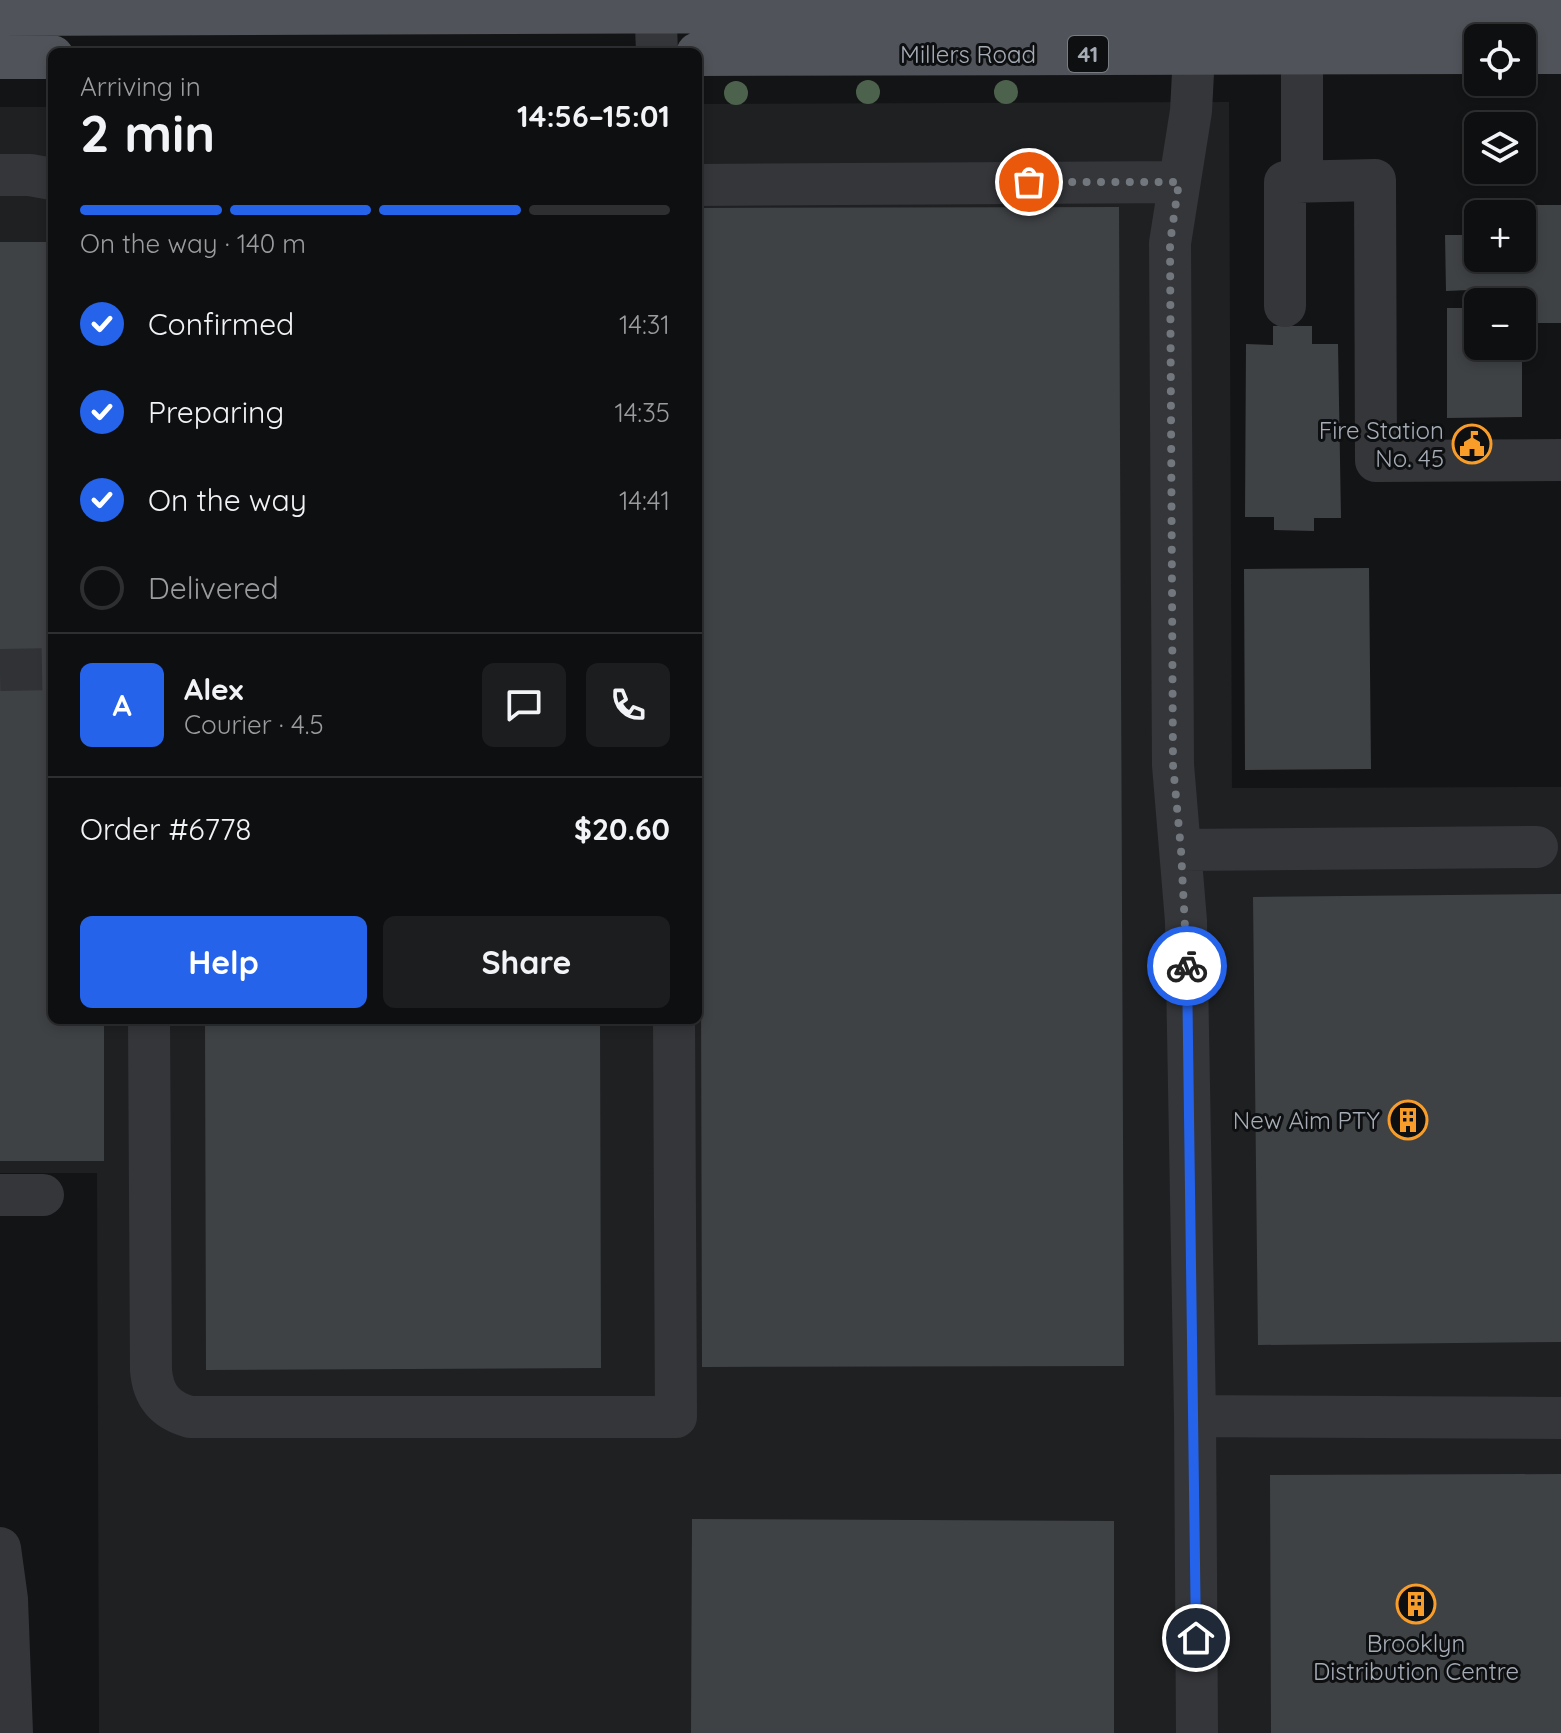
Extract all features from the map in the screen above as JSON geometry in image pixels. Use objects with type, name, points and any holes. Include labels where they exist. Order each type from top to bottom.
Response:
[{"type":"main road","name":"Millers Road","points":[[0,14],[656,21],[1238,4],[1561,8]]},
{"type":"main road","name":"Millers Road","points":[[702,54],[1464,52]]},
{"type":"main road","points":[[1536,52],[1561,52]]},
{"type":"main road","points":[[0,57],[48,57]]},
{"type":"street","points":[[1238,4],[1239,53]]},
{"type":"street","points":[[1302,53],[1302,182]]},
{"type":"street","points":[[1194,54],[1191,111],[1170,243],[1173,765],[1186,921],[1197,1733]]},
{"type":"street","points":[[0,175],[48,178]]},
{"type":"street","points":[[1285,306],[1285,182],[1375,180],[1376,461],[1561,460]]},
{"type":"street","points":[[702,185],[1179,182]]},
{"type":"street","points":[[1181,850],[1537,847]]},
{"type":"street","points":[[149,1024],[151,1370],[155,1393],[175,1413],[190,1417],[676,1417],[674,1024]]},
{"type":"street","points":[[0,1195],[43,1195]]},
{"type":"street","points":[[1195,1416],[1561,1418]]},
{"type":"street","points":[[0,1548],[7,1599],[12,1733]]},
{"type":"shaded area","points":[[1229,102],[1232,788],[1561,787],[1561,1733],[99,1733],[97,1173],[0,1173],[0,107],[48,107],[48,1024],[702,1024],[702,104]]},
{"type":"building","points":[[1536,205],[1561,205],[1561,323],[1536,323],[1536,288],[1446,291],[1445,235],[1464,235],[1464,272],[1536,272]]},
{"type":"building","points":[[1119,207],[1124,1366],[702,1367],[702,208]]},
{"type":"building","points":[[0,242],[48,242],[48,1024],[104,1024],[104,1161],[0,1161]]},
{"type":"building","points":[[1447,308],[1464,308],[1464,360],[1522,360],[1522,417],[1447,418]]},
{"type":"building","points":[[1273,326],[1312,326],[1312,344],[1338,344],[1341,518],[1314,518],[1314,531],[1274,530],[1274,517],[1245,517],[1246,344],[1273,345]]},
{"type":"building","points":[[1369,568],[1371,769],[1245,770],[1244,569]]},
{"type":"building","name":"New Aim PTY","points":[[1561,894],[1561,1342],[1258,1345],[1253,897]]},
{"type":"building","points":[[205,1024],[600,1024],[601,1368],[206,1370]]},
{"type":"building","name":"Brooklyn Distribution Centre","points":[[1561,1474],[1561,1733],[1271,1733],[1270,1475]]},
{"type":"building","points":[[692,1519],[1114,1521],[1114,1733],[691,1733]]},
{"type":"tunnel","points":[[0,670],[48,669]]},
{"type":"way so far","points":[[1029,182],[1179,182],[1170,243],[1173,765],[1187,966]]},
{"type":"place","name":"Fire Station No. 45","points":[[1472,444]]},
{"type":"place","name":"New Aim PTY","points":[[1408,1120]]},
{"type":"place","name":"Brooklyn Distribution Centre","points":[[1416,1604]]},
{"type":"route","points":[[1187,966],[1196,1638]]}]
